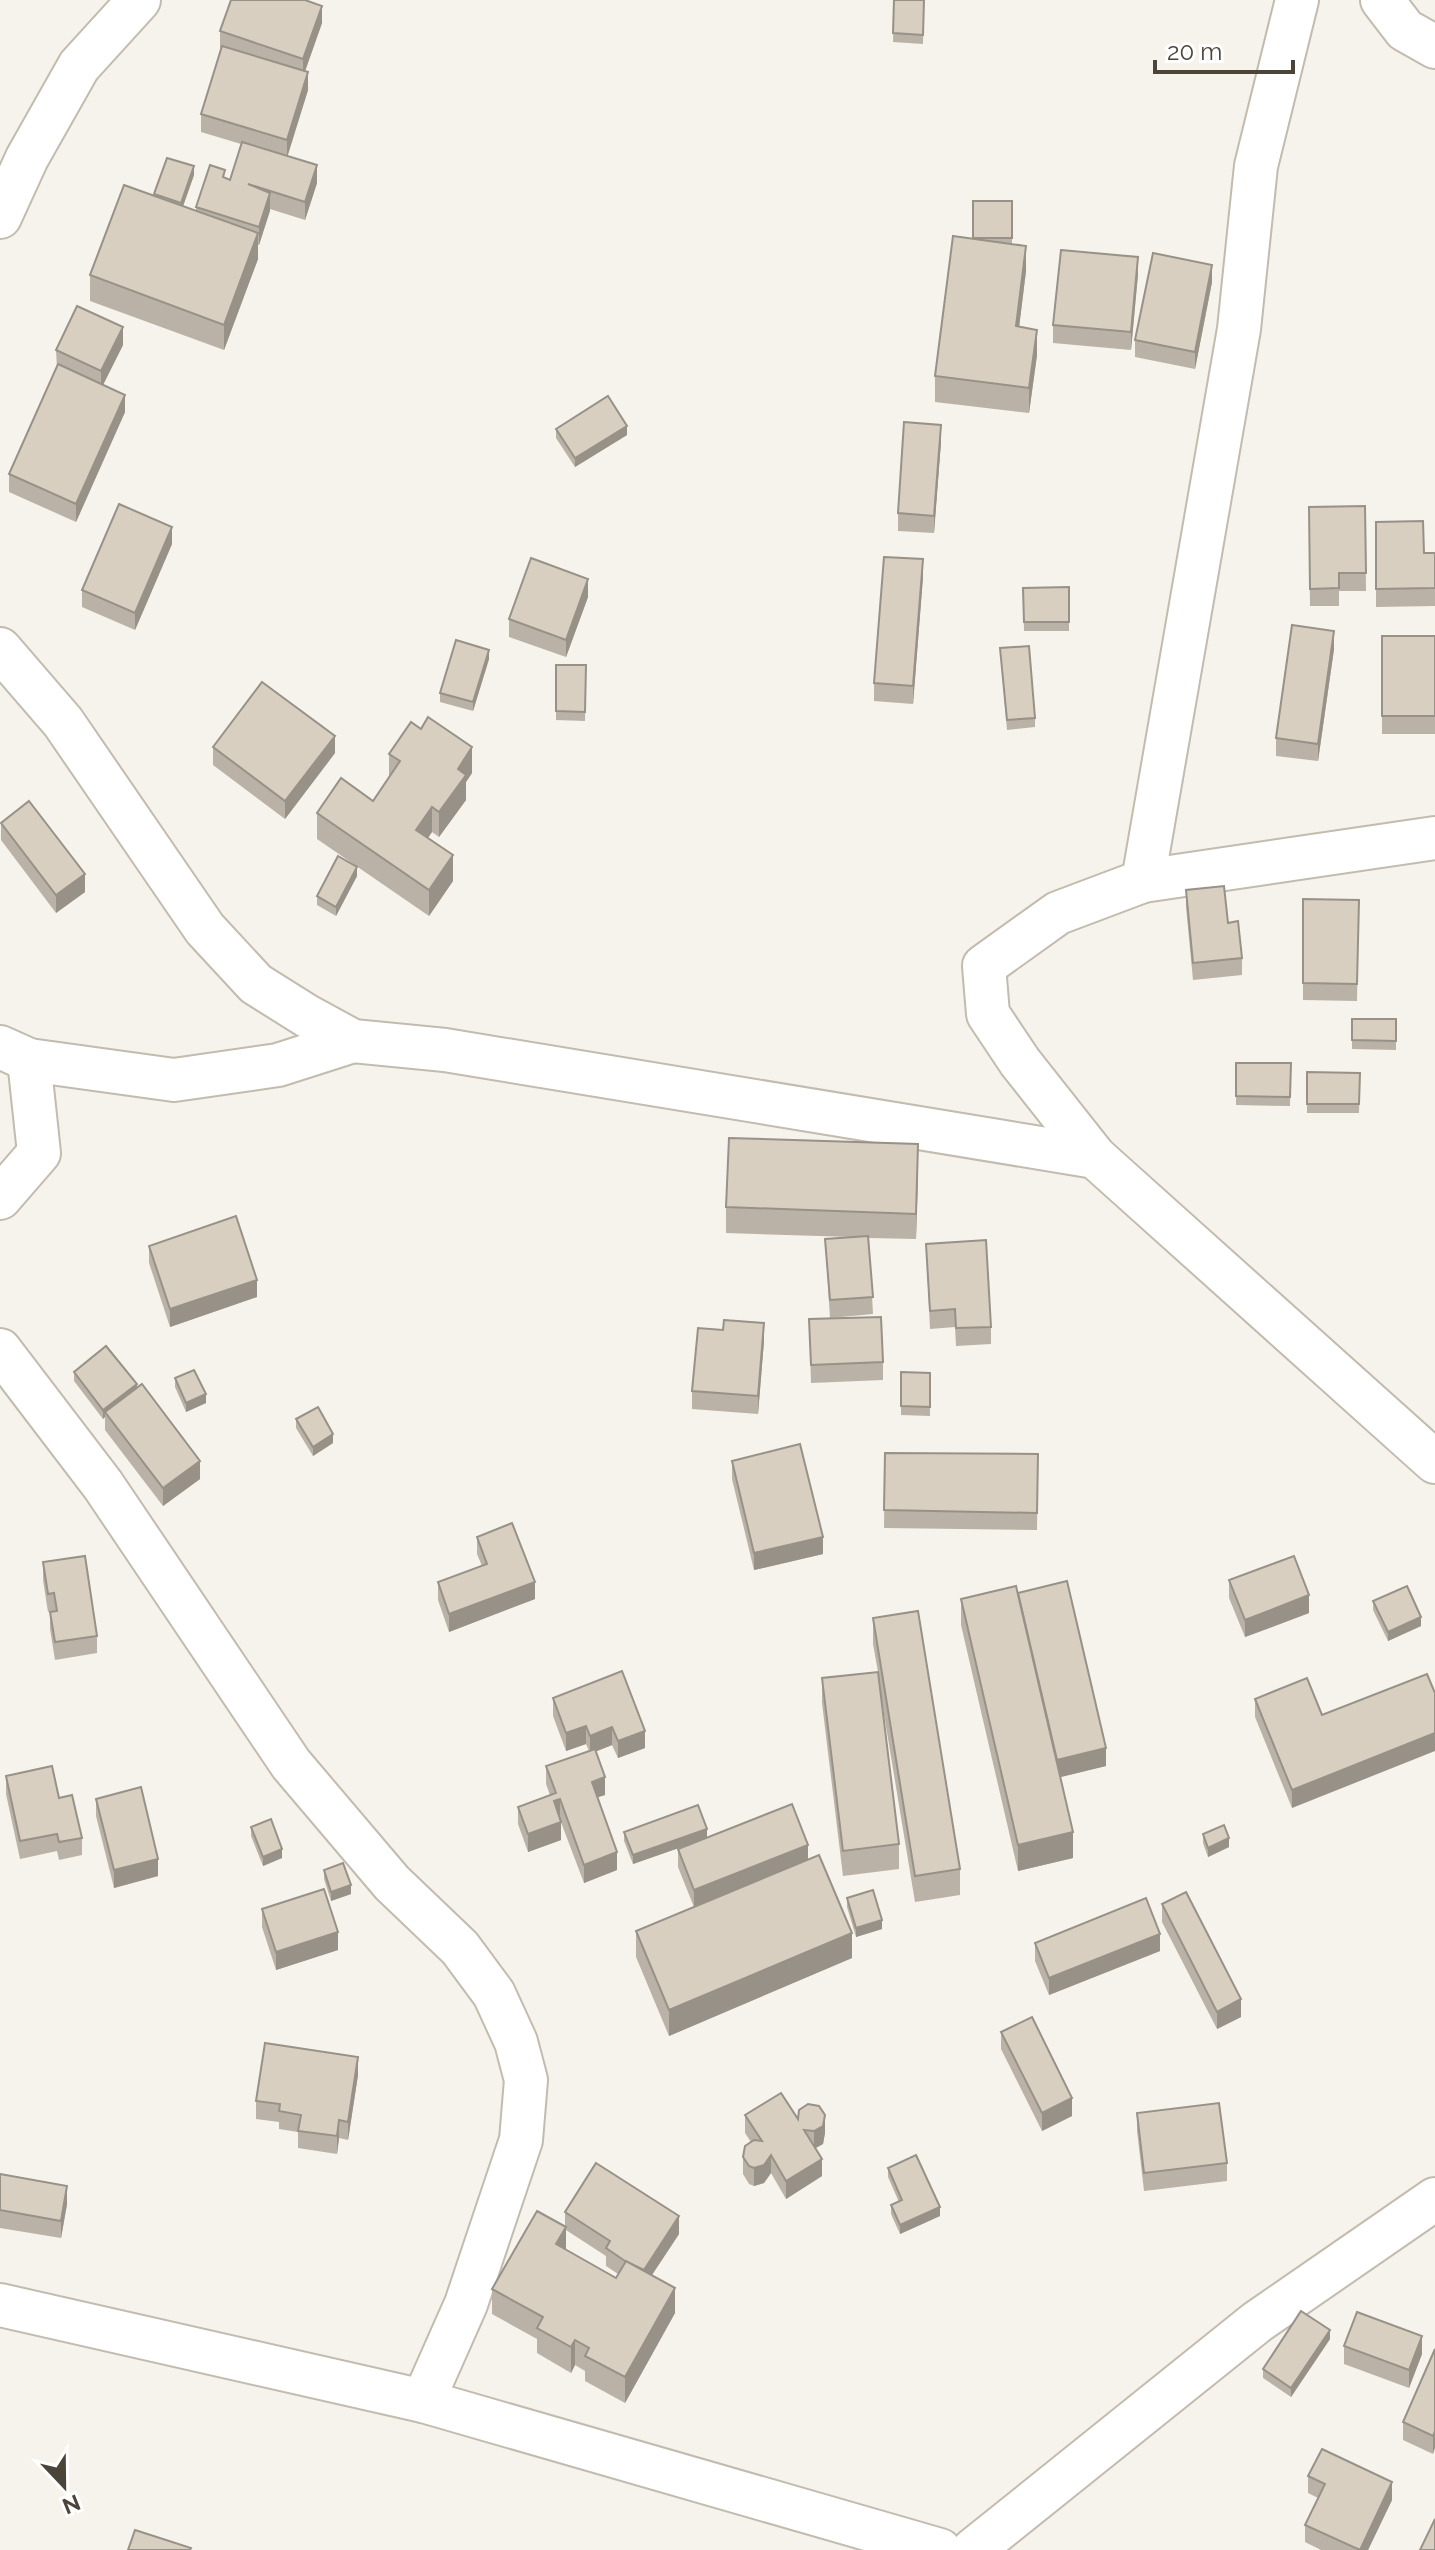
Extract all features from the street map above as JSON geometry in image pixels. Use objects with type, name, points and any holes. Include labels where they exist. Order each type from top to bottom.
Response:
[{"type":"street","points":[[0,217],[27,158],[79,66],[139,0]]},
{"type":"street","points":[[1143,881],[1239,329],[1256,166],[1297,0]]},
{"type":"street","points":[[1382,0],[1405,30],[1435,47]]},
{"type":"street","points":[[0,649],[63,722],[205,929],[256,984],[353,1041],[445,1050],[1095,1157]]},
{"type":"street","points":[[1435,838],[1143,881],[1058,913],[984,966],[988,1014],[1020,1062],[1095,1157],[1435,1462]]},
{"type":"street","points":[[0,1198],[39,1153],[15,1054],[174,1080],[278,1065],[353,1041]]},
{"type":"street","points":[[0,1350],[103,1485],[291,1764],[392,1883],[460,1948],[494,1994],[516,2042],[526,2080],[521,2140],[466,2304],[423,2401]]},
{"type":"street","points":[[973,2550],[1257,2322],[1435,2199]]},
{"type":"street","points":[[0,2305],[423,2401],[940,2550]]},
{"type":"building","points":[[231,0],[305,0],[322,6],[303,59],[220,31]]},
{"type":"building","points":[[894,0],[924,0],[923,35],[893,33]]},
{"type":"building","points":[[222,46],[308,72],[287,140],[201,114]]},
{"type":"building","points":[[242,142],[317,165],[305,202],[248,184],[270,193],[259,227],[196,207],[210,165],[225,170],[223,177],[230,180]]},
{"type":"building","points":[[167,158],[194,166],[181,203],[154,194]]},
{"type":"building","points":[[124,185],[258,233],[224,325],[90,275]]},
{"type":"building","points":[[973,201],[1012,201],[1012,238],[973,238]]},
{"type":"building","points":[[953,236],[1026,246],[1016,326],[1037,330],[1029,388],[935,376]]},
{"type":"building","points":[[1061,250],[1138,257],[1131,332],[1053,325]]},
{"type":"building","points":[[1153,253],[1212,265],[1195,352],[1135,340]]},
{"type":"building","points":[[77,306],[123,327],[101,371],[56,350]]},
{"type":"building","points":[[58,364],[125,395],[76,504],[9,474]]},
{"type":"building","points":[[608,396],[627,426],[575,458],[556,429]]},
{"type":"building","points":[[904,422],[941,425],[934,516],[898,513]]},
{"type":"building","points":[[119,504],[172,527],[135,613],[82,590]]},
{"type":"building","points":[[1365,506],[1366,573],[1339,573],[1339,588],[1310,589],[1309,507]]},
{"type":"building","points":[[1423,521],[1424,553],[1435,553],[1435,588],[1376,589],[1376,522]]},
{"type":"building","points":[[884,557],[923,559],[913,686],[874,683]]},
{"type":"building","points":[[531,558],[588,579],[566,640],[509,619]]},
{"type":"building","points":[[1069,587],[1069,622],[1024,622],[1023,588]]},
{"type":"building","points":[[1292,625],[1334,631],[1318,744],[1276,738]]},
{"type":"building","points":[[1382,636],[1435,636],[1435,716],[1382,716]]},
{"type":"building","points":[[456,640],[489,650],[473,702],[440,693]]},
{"type":"building","points":[[1029,646],[1035,718],[1007,720],[1000,648]]},
{"type":"building","points":[[556,665],[586,665],[585,712],[556,711]]},
{"type":"building","points":[[262,682],[335,736],[285,801],[213,747]]},
{"type":"building","points":[[428,717],[472,747],[458,769],[466,775],[439,812],[432,807],[416,830],[453,855],[429,890],[317,813],[341,778],[373,801],[400,761],[389,754],[411,722],[421,729]]},
{"type":"building","points":[[29,801],[85,874],[56,895],[1,823]]},
{"type":"building","points":[[338,856],[357,867],[336,907],[317,896]]},
{"type":"building","points":[[1224,886],[1228,923],[1238,921],[1242,958],[1193,963],[1186,890]]},
{"type":"building","points":[[1303,899],[1359,900],[1357,984],[1303,983]]},
{"type":"building","points":[[1352,1019],[1396,1019],[1396,1041],[1352,1040]]},
{"type":"building","points":[[1236,1063],[1291,1063],[1290,1097],[1236,1096]]},
{"type":"building","points":[[1307,1072],[1360,1073],[1359,1104],[1307,1104]]},
{"type":"building","points":[[729,1138],[918,1144],[916,1214],[726,1207]]},
{"type":"building","points":[[236,1216],[257,1280],[170,1309],[149,1246]]},
{"type":"building","points":[[868,1236],[873,1297],[830,1300],[825,1239]]},
{"type":"building","points":[[986,1240],[991,1327],[956,1328],[955,1309],[930,1311],[926,1244]]},
{"type":"building","points":[[881,1317],[883,1362],[811,1365],[809,1319]]},
{"type":"building","points":[[724,1320],[764,1323],[758,1396],[692,1391],[698,1328],[723,1330]]},
{"type":"building","points":[[106,1346],[137,1384],[103,1410],[74,1372]]},
{"type":"building","points":[[194,1370],[206,1394],[186,1403],[175,1378]]},
{"type":"building","points":[[901,1372],[930,1373],[930,1407],[901,1406]]},
{"type":"building","points":[[142,1384],[200,1461],[163,1488],[105,1412]]},
{"type":"building","points":[[318,1407],[333,1434],[313,1447],[296,1419]]},
{"type":"building","points":[[800,1444],[823,1537],[754,1553],[732,1461]]},
{"type":"building","points":[[885,1453],[1038,1454],[1037,1513],[884,1510]]},
{"type":"building","points":[[512,1523],[535,1582],[449,1614],[438,1582],[487,1564],[477,1537]]},
{"type":"building","points":[[85,1556],[97,1636],[55,1642],[50,1612],[57,1611],[54,1593],[48,1594],[43,1562]]},
{"type":"building","points":[[1294,1556],[1309,1595],[1245,1620],[1229,1580]]},
{"type":"building","points":[[1067,1581],[1106,1748],[1057,1760],[1018,1593]]},
{"type":"building","points":[[1016,1586],[1073,1832],[1018,1845],[961,1599]]},
{"type":"building","points":[[1407,1586],[1421,1617],[1388,1632],[1373,1601]]},
{"type":"building","points":[[918,1611],[960,1869],[915,1876],[873,1618]]},
{"type":"building","points":[[622,1671],[645,1731],[618,1741],[612,1727],[590,1736],[586,1726],[566,1733],[553,1698]]},
{"type":"building","points":[[878,1672],[899,1844],[843,1851],[822,1678]]},
{"type":"building","points":[[1427,1674],[1435,1693],[1435,1733],[1292,1790],[1255,1699],[1307,1678],[1322,1715]]},
{"type":"building","points":[[595,1749],[605,1777],[592,1782],[617,1852],[584,1865],[560,1799],[554,1801],[561,1822],[528,1834],[518,1807],[556,1793],[546,1766]]},
{"type":"building","points":[[52,1766],[59,1798],[72,1795],[82,1838],[59,1842],[57,1834],[20,1841],[6,1776]]},
{"type":"building","points":[[141,1787],[158,1859],[114,1870],[96,1799]]},
{"type":"building","points":[[792,1804],[808,1845],[694,1890],[678,1849]]},
{"type":"building","points":[[698,1805],[707,1829],[633,1855],[624,1832]]},
{"type":"building","points":[[271,1819],[282,1849],[263,1857],[251,1827]]},
{"type":"building","points":[[1224,1825],[1229,1838],[1208,1848],[1203,1834]]},
{"type":"building","points":[[819,1855],[852,1933],[669,2010],[636,1931]]},
{"type":"building","points":[[343,1863],[351,1885],[331,1892],[324,1870]]},
{"type":"building","points":[[324,1889],[338,1932],[276,1952],[262,1909]]},
{"type":"building","points":[[873,1890],[882,1920],[856,1928],[847,1898]]},
{"type":"building","points":[[1186,1892],[1241,1999],[1217,2012],[1162,1904]]},
{"type":"building","points":[[1146,1898],[1160,1934],[1049,1978],[1035,1943]]},
{"type":"building","points":[[1032,2017],[1072,2098],[1042,2113],[1001,2032]]},
{"type":"building","points":[[265,2043],[358,2057],[348,2122],[339,2120],[337,2136],[298,2131],[301,2115],[279,2111],[280,2104],[256,2101]]},
{"type":"building","points":[[781,2093],[798,2119],[799,2110],[808,2104],[819,2106],[825,2115],[823,2126],[814,2131],[804,2130],[822,2159],[786,2181],[771,2155],[764,2165],[754,2168],[743,2157],[745,2146],[754,2140],[762,2141],[745,2115]]},
{"type":"building","points":[[1219,2103],[1227,2163],[1144,2173],[1137,2113]]},
{"type":"building","points":[[916,2155],[940,2207],[900,2225],[891,2205],[902,2200],[888,2168]]},
{"type":"building","points":[[596,2163],[679,2216],[644,2270],[606,2248],[610,2241],[565,2212]]},
{"type":"building","points":[[0,2174],[67,2186],[61,2221],[0,2210]]},
{"type":"building","points":[[537,2211],[566,2227],[556,2244],[616,2278],[626,2261],[675,2288],[625,2377],[585,2356],[589,2348],[575,2340],[571,2347],[537,2328],[543,2317],[492,2289]]},
{"type":"building","points":[[1301,2311],[1330,2330],[1291,2388],[1263,2369]]},
{"type":"building","points":[[1357,2312],[1422,2336],[1409,2370],[1344,2346]]},
{"type":"building","points":[[1435,2349],[1435,2431],[1433,2436],[1403,2422]]},
{"type":"building","points":[[1322,2449],[1392,2482],[1360,2550],[1305,2525],[1325,2484],[1308,2476]]},
{"type":"building","points":[[1435,2519],[1435,2550],[1420,2550]]},
{"type":"building","points":[[135,2530],[191,2548],[128,2550]]}]
